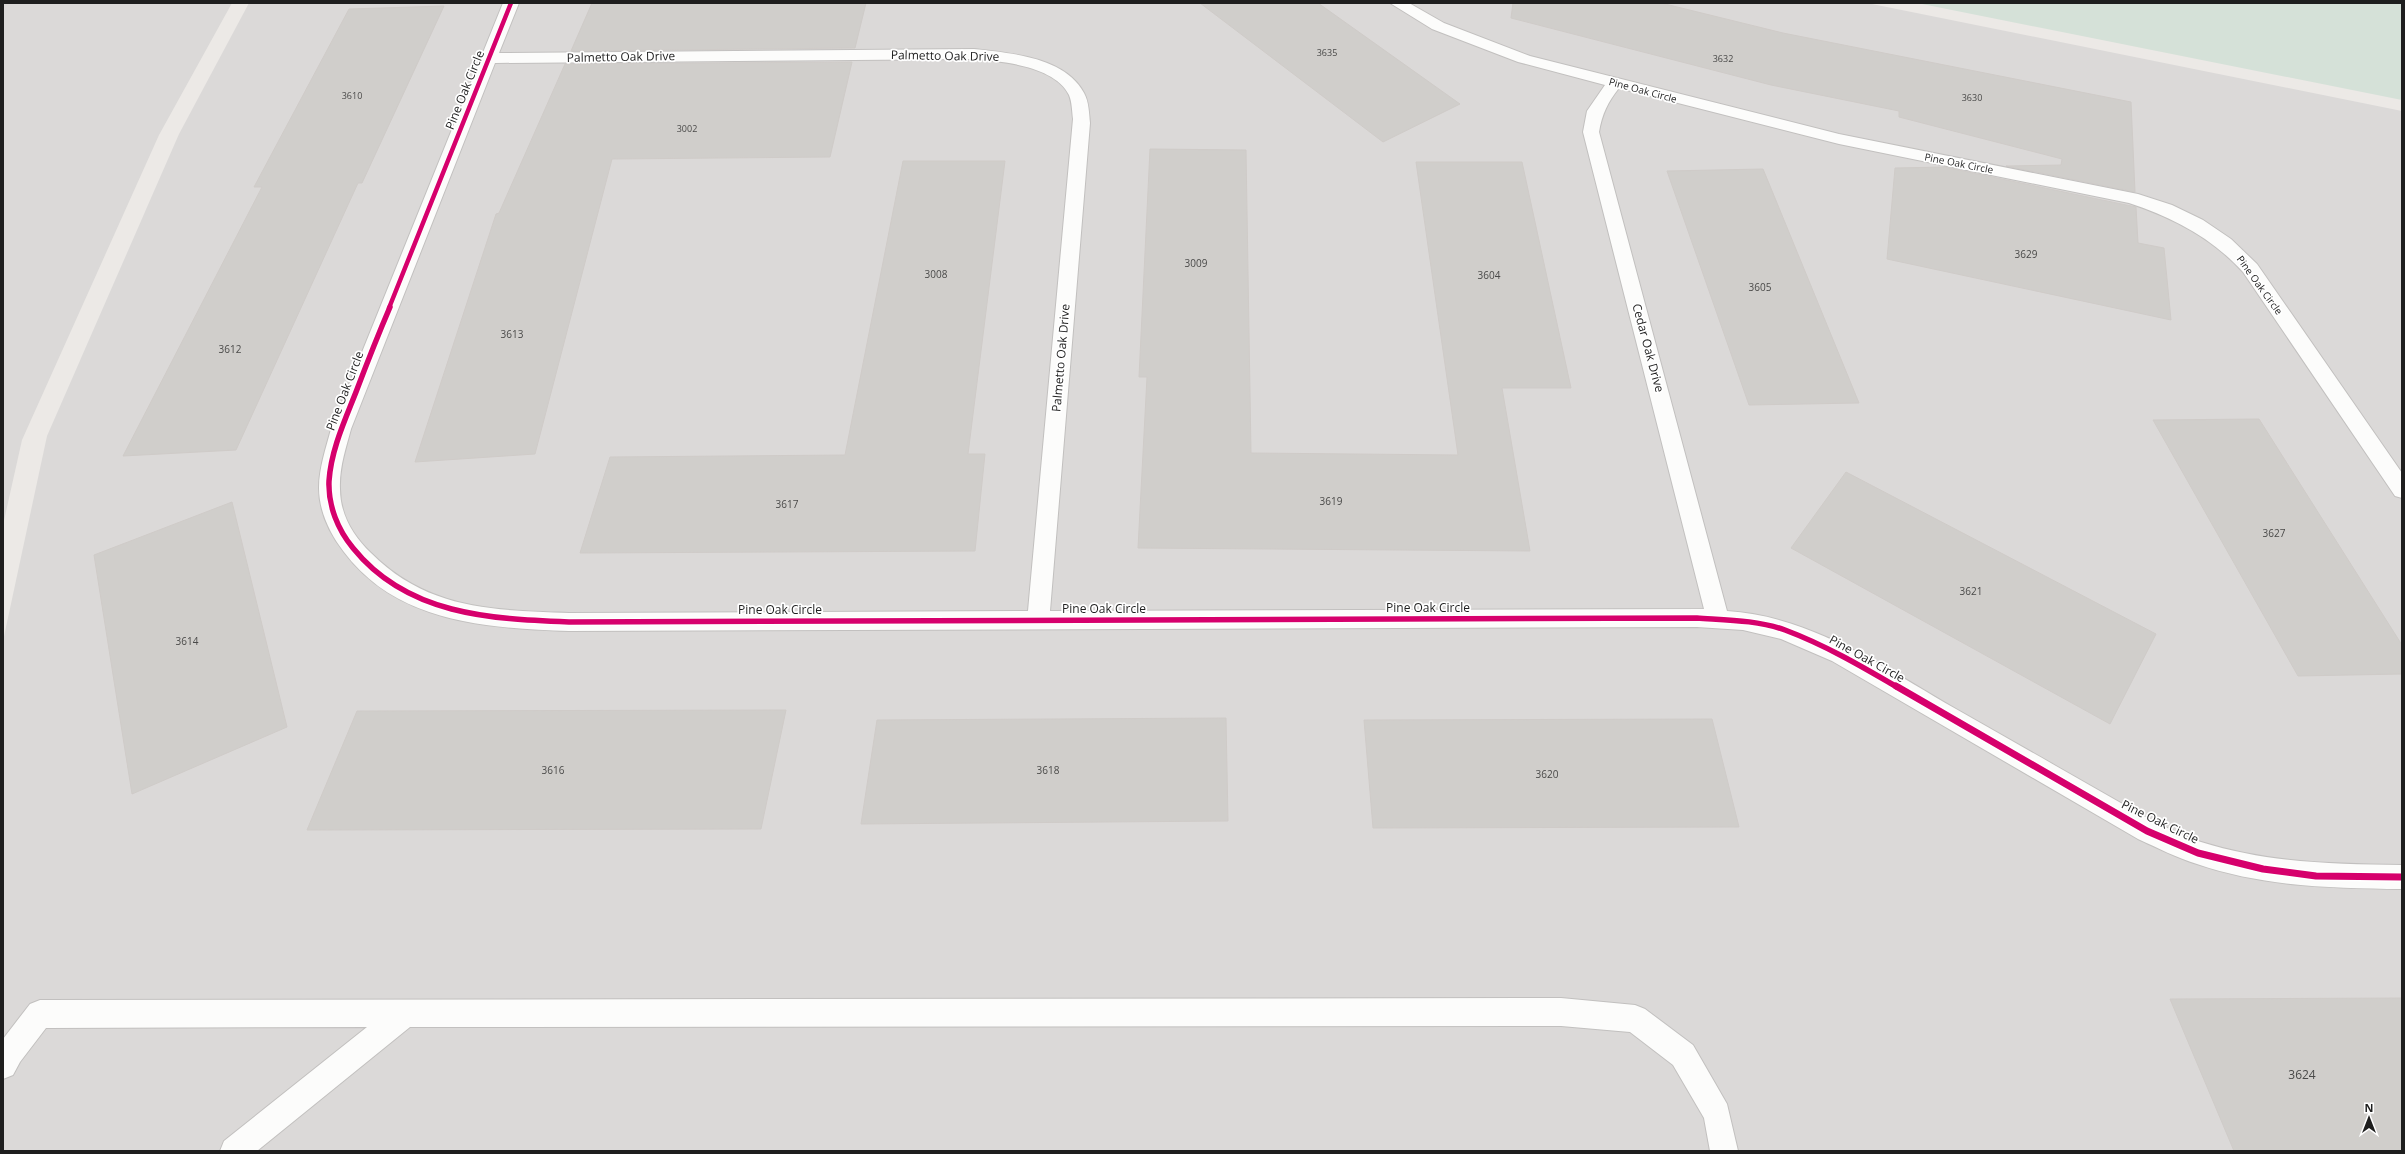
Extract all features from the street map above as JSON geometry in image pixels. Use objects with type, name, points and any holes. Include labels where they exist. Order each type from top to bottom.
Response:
[{"type":"street","name":"Pine Oak Circle","points":[[511,3],[341,429],[332,467],[330,497],[341,533],[382,580],[420,601],[462,613],[509,619],[570,622],[1718,619],[1743,621],[1784,630],[1840,654],[2147,831],[2198,853],[2262,869],[2316,876],[2402,877]]},
{"type":"street","name":"Pine Oak Circle","points":[[1398,3],[1438,26],[1524,59],[1839,140],[2132,198],[2164,207],[2216,234],[2237,253],[2250,268],[2402,490]]},
{"type":"street","name":"Palmetto Oak Drive","points":[[489,58],[974,54],[1005,56],[1029,62],[1053,74],[1075,91],[1082,123],[1038,620]]},
{"type":"street","name":"Cedar Oak Drive","points":[[1615,83],[1601,99],[1592,116],[1591,132],[1690,505],[1718,619]]},
{"type":"street","points":[[3,1066],[10,1052],[40,1014],[1561,1012],[1635,1019],[1683,1055],[1716,1114],[1724,1151]]},
{"type":"street","points":[[234,1151],[406,1013]]},
{"type":"shaded area","points":[[3,3],[232,3],[159,135],[22,440],[3,525]]},
{"type":"shaded area","points":[[249,3],[1867,3],[2402,111],[2402,1151],[3,1151],[3,641],[47,436],[179,134]]},
{"type":"shaded area","points":[[1917,3],[2402,3],[2402,100]]},
{"type":"building","points":[[592,3],[866,3],[855,48],[571,51]]},
{"type":"building","points":[[1200,3],[1318,3],[1460,104],[1383,142]]},
{"type":"building","points":[[1513,3],[1661,3],[1783,33],[2131,102],[2135,192],[2006,166],[2061,165],[2062,159],[1899,117],[1899,111],[1771,85],[1511,18]]},
{"type":"building","points":[[444,6],[362,183],[358,183],[236,450],[123,456],[262,187],[254,187],[349,9]]},
{"type":"building","points":[[852,62],[830,157],[612,159],[535,454],[415,462],[496,214],[499,213],[565,64]]},
{"type":"building","points":[[1150,149],[1246,150],[1251,453],[1458,455],[1416,162],[1522,162],[1571,388],[1502,388],[1530,551],[1138,548],[1147,377],[1139,377]]},
{"type":"building","points":[[903,161],[1005,161],[968,454],[985,454],[975,551],[580,553],[610,457],[845,455]]},
{"type":"building","points":[[1944,167],[2136,207],[2138,243],[2164,248],[2171,320],[1887,259],[1895,168]]},
{"type":"building","points":[[1763,169],[1859,403],[1749,405],[1667,171]]},
{"type":"building","points":[[2259,419],[2402,645],[2402,674],[2298,676],[2153,420]]},
{"type":"building","points":[[1846,472],[2156,634],[2110,724],[1791,548]]},
{"type":"building","points":[[232,502],[287,727],[132,794],[94,555]]},
{"type":"building","points":[[786,710],[761,829],[307,830],[357,711]]},
{"type":"building","points":[[1226,718],[1228,821],[861,824],[877,720]]},
{"type":"building","points":[[1712,719],[1739,827],[1373,828],[1364,720]]},
{"type":"building","points":[[2402,998],[2402,1151],[2234,1151],[2170,999]]},
{"type":"cycle path","points":[[511,3],[341,429],[330,472],[330,498],[334,515],[343,535],[358,554],[379,575],[402,591],[428,603],[454,611],[511,619],[569,622],[1697,618],[1743,621],[1784,630],[1840,654],[2147,831],[2198,853],[2263,869],[2316,876],[2402,877]]}]
